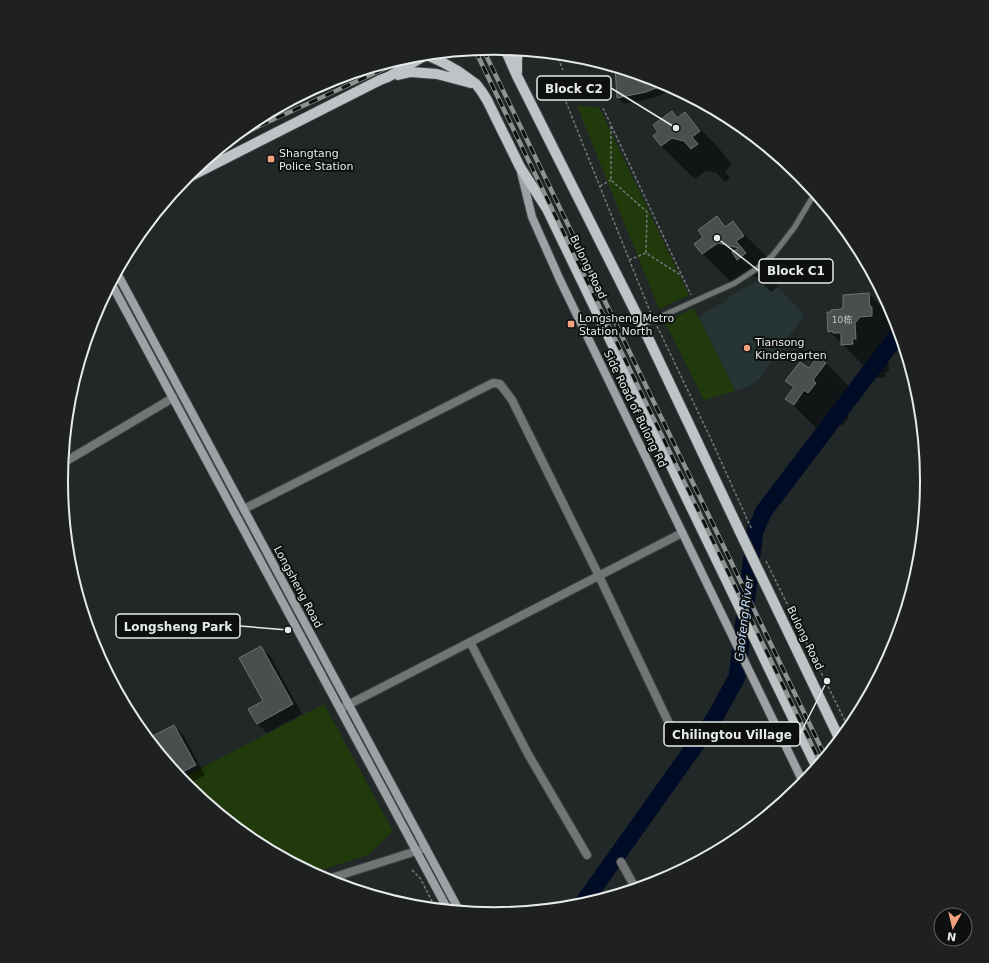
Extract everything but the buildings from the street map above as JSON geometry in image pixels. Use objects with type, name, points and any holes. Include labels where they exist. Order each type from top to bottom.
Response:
[{"type":"main road","name":"Bulong Road","points":[[508,55],[642,325],[837,735]]},
{"type":"main road","points":[[517,56],[517,76]]},
{"type":"main road","name":"Bulong Road","points":[[436,59],[454,68],[476,84],[487,100],[520,167],[547,209],[815,763]]},
{"type":"main road","points":[[388,77],[413,63]]},
{"type":"main road","points":[[204,169],[388,77],[411,72],[437,74],[476,84]]},
{"type":"main road","name":"Side Road of Bulong Rd","points":[[520,167],[532,216],[560,280],[801,778]]},
{"type":"main road","name":"Longsheng Road","points":[[120,278],[457,906]]},
{"type":"main road","name":"Longsheng Road","points":[[114,289],[169,400],[340,709],[445,905]]},
{"type":"street","points":[[244,509],[493,382],[500,384],[512,400],[599,576],[674,734]]},
{"type":"street","points":[[69,460],[169,400]]},
{"type":"street","points":[[340,709],[682,533]]},
{"type":"street","points":[[470,642],[528,754],[587,855]]},
{"type":"street","points":[[334,877],[426,848]]},
{"type":"street","points":[[621,862],[633,884]]},
{"type":"lane","points":[[642,325],[735,283],[761,266],[773,255],[794,228],[813,198]]},
{"type":"path","points":[[559,60],[563,70]]},
{"type":"path","points":[[564,97],[651,314]]},
{"type":"path","points":[[603,108],[612,124],[692,295]]},
{"type":"path","points":[[612,124],[611,180],[647,212],[646,253]]},
{"type":"path","points":[[600,186],[611,180]]},
{"type":"path","points":[[647,212],[651,209]]},
{"type":"path","points":[[629,260],[646,253]]},
{"type":"path","points":[[646,253],[683,276]]},
{"type":"path","points":[[656,325],[710,437],[752,530]]},
{"type":"path","points":[[766,561],[846,723]]},
{"type":"path","points":[[412,870],[420,878],[433,903]]},
{"type":"shaded area","name":"Tiansong Kindergarten","points":[[766,274],[804,315],[760,378],[750,386],[735,391],[699,319],[701,315],[726,301],[729,297]]},
{"type":"green space","points":[[577,106],[599,107],[689,295],[659,309]]},
{"type":"green space","points":[[694,308],[735,391],[704,400],[665,322]]},
{"type":"green space","points":[[324,704],[393,831],[368,855],[320,871],[281,851],[235,820],[213,802],[186,776]]},
{"type":"waterway","name":"Gaofeng River","points":[[587,898],[714,719],[737,677],[755,531],[764,511],[896,338]]},
{"type":"railway","points":[[486,55],[823,753]]},
{"type":"railway","points":[[478,56],[818,759]]},
{"type":"railway","points":[[261,125],[377,72]]},
{"type":"place","name":"Block C2","points":[[676,128]]},
{"type":"place","name":"Shangtang Police Station","points":[[271,159]]},
{"type":"place","name":"Block C1","points":[[717,238]]},
{"type":"place","name":"Longsheng Metro Station North","points":[[571,324]]},
{"type":"place","name":"Tiansong Kindergarten","points":[[747,348]]},
{"type":"place","name":"Longsheng Park","points":[[288,630]]},
{"type":"place","name":"Chilingtou Village","points":[[827,681]]}]
